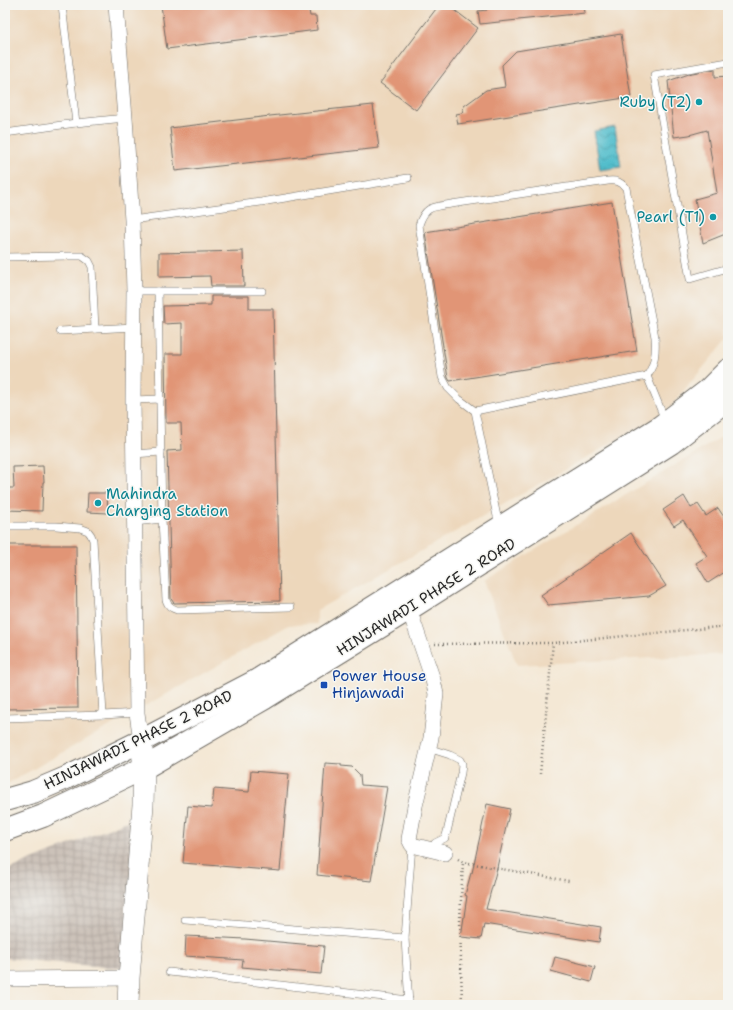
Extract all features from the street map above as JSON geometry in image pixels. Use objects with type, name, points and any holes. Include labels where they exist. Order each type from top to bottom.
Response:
[{"type":"main road","name":"HINJAWADI PHASE 2 ROAD","points":[[5,830],[43,816],[144,768],[265,698],[664,447],[675,424],[728,370]]},
{"type":"main road","name":"HINJAWADI PHASE 2 ROAD","points":[[5,800],[32,792],[66,778],[256,681],[499,528],[675,424],[720,405],[728,397]]},
{"type":"street","points":[[116,5],[132,220],[135,327],[133,400],[137,713],[144,768],[143,805],[128,1005]]},
{"type":"street","points":[[408,609],[433,680],[436,694],[431,738],[409,839],[412,845],[439,851]]},
{"type":"street","points":[[5,979],[129,978]]},
{"type":"lane","points":[[62,5],[76,123]]},
{"type":"lane","points":[[728,62],[654,75],[690,279],[728,268]]},
{"type":"lane","points":[[5,133],[125,118]]},
{"type":"lane","points":[[132,220],[261,202],[408,178]]},
{"type":"lane","points":[[475,412],[647,376],[651,370],[656,351],[655,338],[626,188],[622,183],[616,180],[608,181],[432,207],[425,212],[421,219],[419,225],[442,377],[448,388],[475,412],[499,528]]},
{"type":"lane","points":[[5,257],[82,256],[89,261],[92,267],[95,329]]},
{"type":"lane","points":[[134,291],[262,291]]},
{"type":"lane","points":[[158,291],[162,519],[166,600],[168,605],[177,610],[291,607]]},
{"type":"lane","points":[[60,332],[135,327]]},
{"type":"lane","points":[[647,376],[675,424]]},
{"type":"lane","points":[[133,400],[160,399]]},
{"type":"lane","points":[[134,454],[161,452]]},
{"type":"lane","points":[[135,522],[162,519]]},
{"type":"lane","points":[[5,526],[56,526],[80,528],[91,534],[93,540],[103,715]]},
{"type":"lane","points":[[5,718],[137,713]]},
{"type":"lane","points":[[428,748],[450,754],[460,760],[462,764],[447,832],[444,838],[435,843],[439,851]]},
{"type":"lane","points":[[169,972],[409,1002],[406,938],[412,845]]},
{"type":"lane","points":[[185,920],[406,938]]},
{"type":"path","points":[[420,644],[553,643],[728,626]]},
{"type":"path","points":[[540,774],[553,643]]},
{"type":"path","points":[[462,1005],[460,919],[463,862],[569,881]]},
{"type":"shaded area","points":[[5,5],[728,5],[728,338],[665,413],[317,610],[317,624],[289,625],[5,785]]},
{"type":"shaded area","points":[[728,433],[728,654],[517,665],[484,581]]},
{"type":"shaded area","points":[[137,817],[126,969],[5,958],[5,871]]},
{"type":"water","points":[[615,127],[621,167],[600,170],[594,131]]},
{"type":"building","points":[[161,5],[308,5],[310,16],[316,16],[317,30],[167,49]]},
{"type":"building","points":[[439,5],[448,5],[478,28],[416,110],[380,83]]},
{"type":"building","points":[[486,5],[584,5],[585,13],[480,24],[478,11],[487,10]]},
{"type":"building","points":[[621,34],[631,97],[458,124],[456,114],[462,113],[464,106],[486,90],[505,87],[502,65],[516,51]]},
{"type":"building","points":[[715,69],[715,77],[728,76],[728,233],[703,243],[695,199],[717,193],[707,130],[674,137],[668,81],[692,73]]},
{"type":"building","points":[[373,105],[379,148],[175,171],[170,128]]},
{"type":"building","points":[[612,202],[637,351],[450,381],[448,378],[425,232]]},
{"type":"building","points":[[243,251],[244,286],[211,286],[210,276],[159,277],[159,253]]},
{"type":"building","points":[[211,296],[249,296],[249,309],[273,309],[280,601],[174,603],[171,599],[167,451],[182,450],[181,423],[166,423],[165,354],[182,354],[182,323],[164,324],[163,306],[211,305]]},
{"type":"building","points":[[43,466],[44,482],[42,511],[5,510],[5,488],[14,488],[13,467]]},
{"type":"building","name":"Mahindra Charging Station","points":[[88,493],[107,493],[108,513],[87,512]]},
{"type":"building","points":[[684,496],[691,508],[698,504],[706,516],[718,508],[728,523],[728,570],[708,583],[696,563],[707,556],[683,520],[674,526],[663,510]]},
{"type":"building","points":[[631,533],[666,586],[649,596],[548,605],[541,595]]},
{"type":"building","points":[[5,545],[76,545],[78,708],[5,709]]},
{"type":"building","points":[[325,763],[341,764],[341,766],[352,767],[360,775],[361,785],[387,787],[371,881],[317,875]]},
{"type":"building","points":[[251,771],[289,774],[280,871],[183,863],[188,806],[212,808],[214,789],[249,792]]},
{"type":"building","points":[[487,804],[510,809],[486,909],[601,927],[599,942],[484,924],[481,939],[461,937],[467,896],[465,895],[472,873]]},
{"type":"building","points":[[186,936],[245,939],[324,946],[321,974],[242,967],[243,960],[185,956]]},
{"type":"building","points":[[555,957],[595,967],[591,982],[551,971]]},
{"type":"place","name":"Ruby (T2)","points":[[699,102]]},
{"type":"place","name":"Pearl (T1)","points":[[713,217]]},
{"type":"place","name":"Mahindra Charging Station","points":[[98,503]]},
{"type":"place","name":"Power House Hinjawadi","points":[[324,685]]}]
